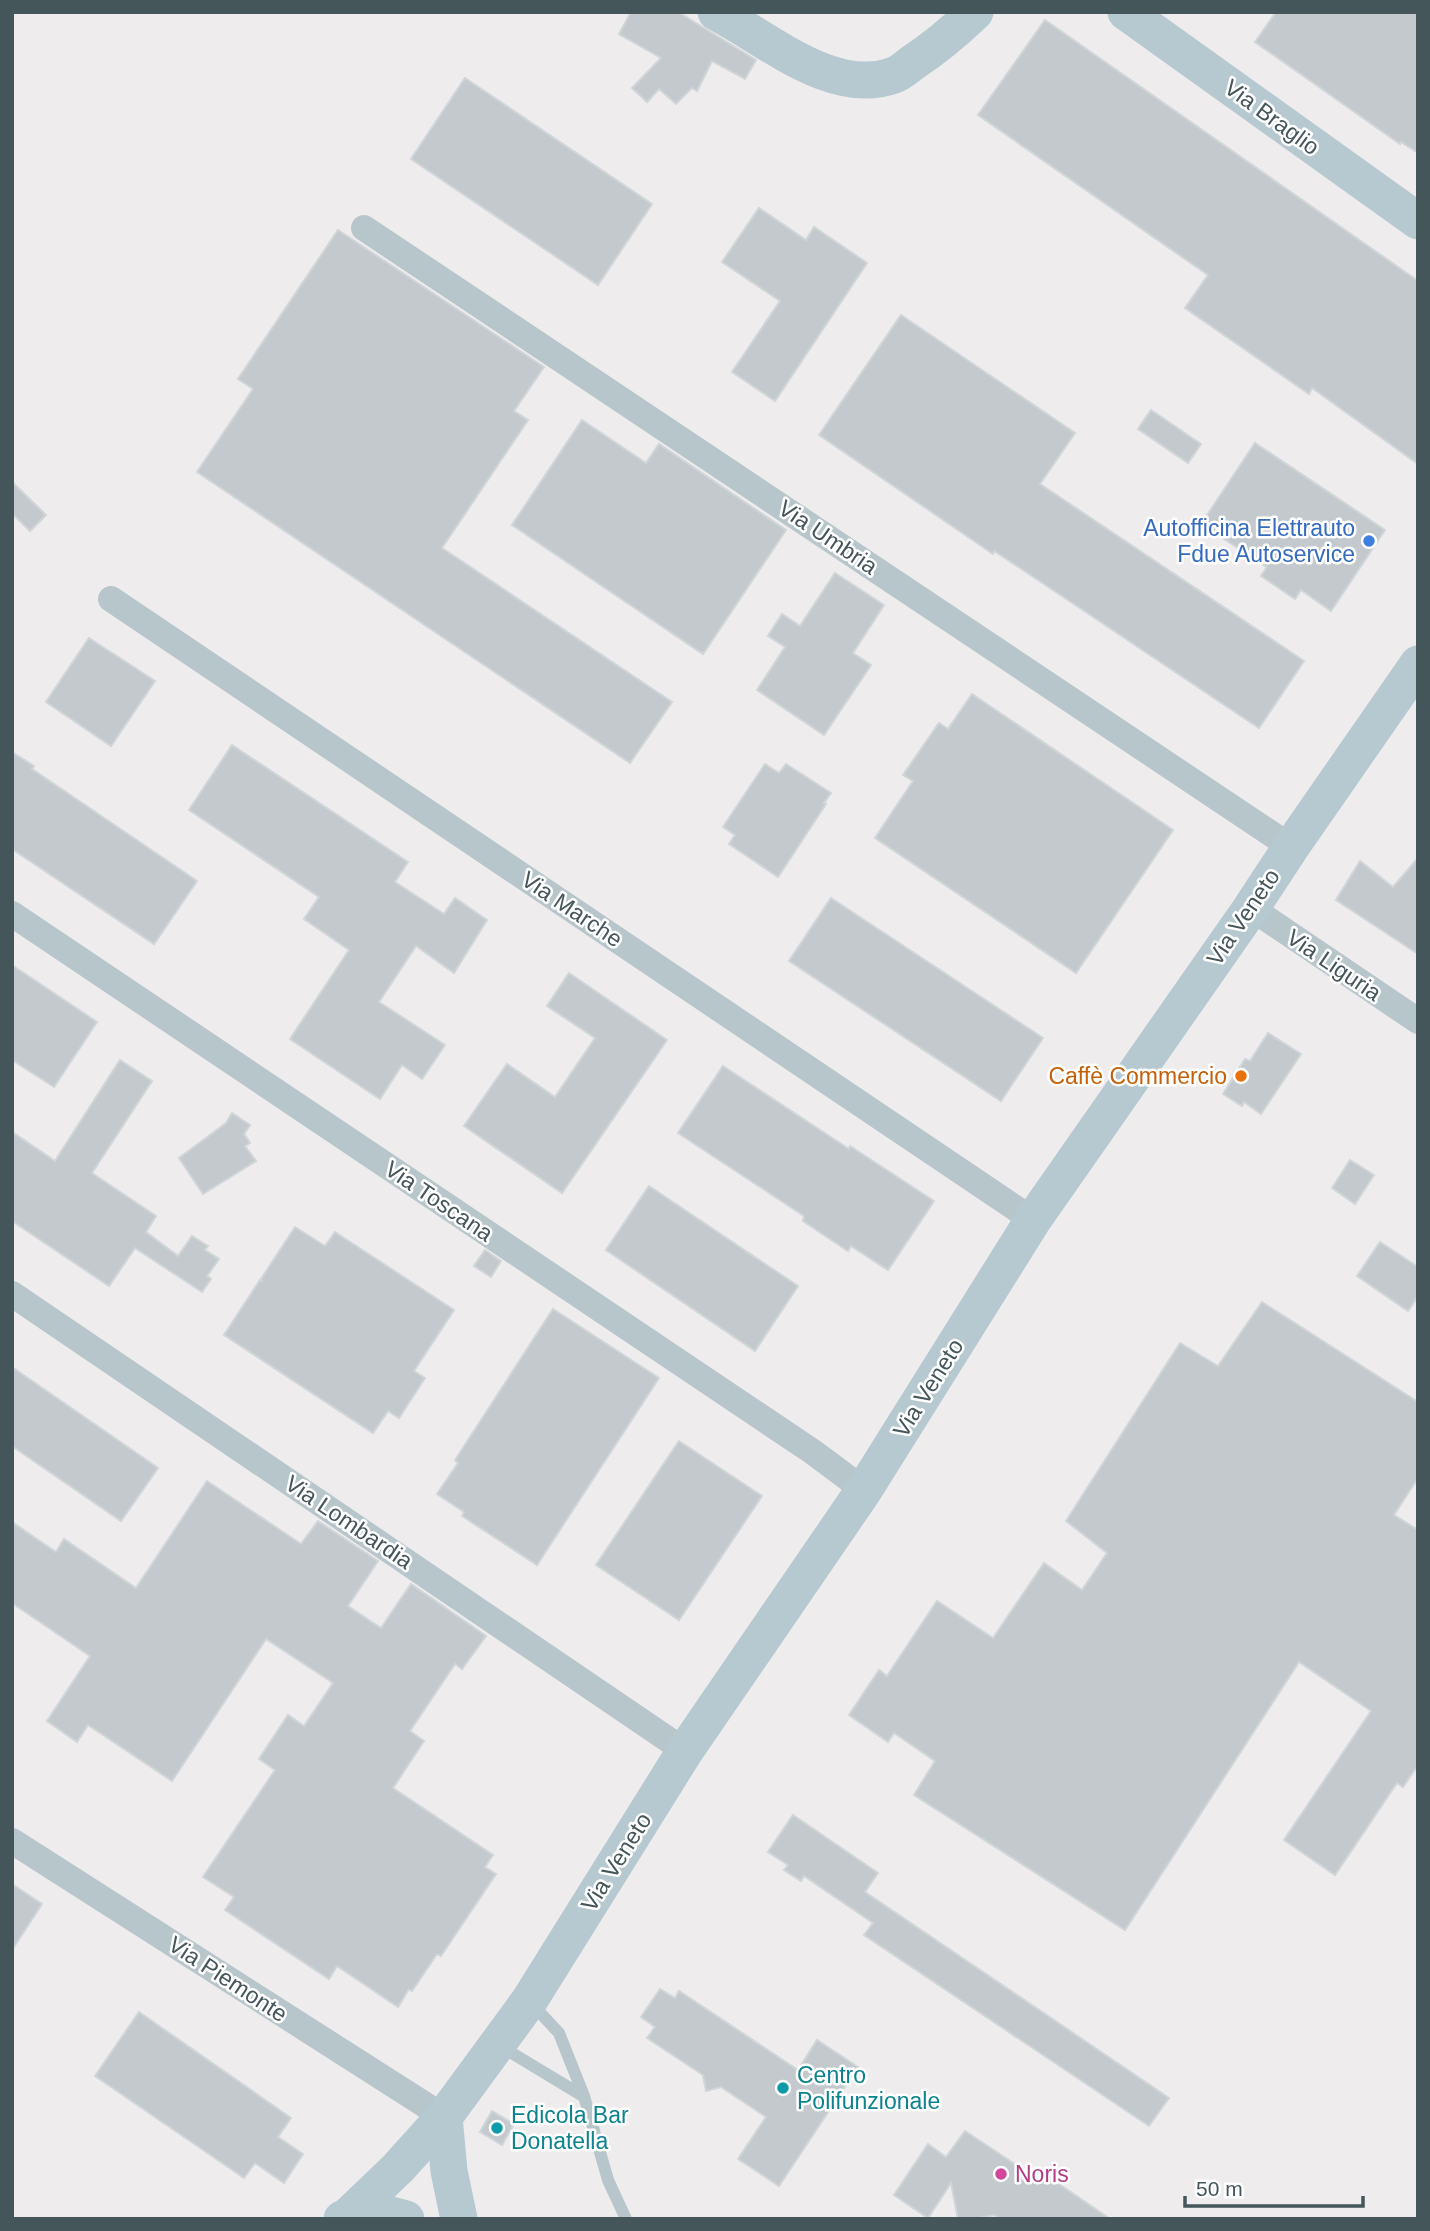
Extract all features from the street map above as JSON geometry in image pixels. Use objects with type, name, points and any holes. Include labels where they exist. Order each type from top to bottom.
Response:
[{"type":"main road","points":[[716,12],[800,62],[844,78],[870,80],[894,75],[937,47],[975,12]]},
{"type":"main road","name":"Via Braglio","points":[[1126,12],[1418,221]]},
{"type":"main road","name":"Via Veneto","points":[[345,2217],[398,2168],[444,2117],[498,2045],[685,1751],[864,1490],[1033,1220],[1418,664]]},
{"type":"main road","points":[[444,2117],[449,2171],[459,2219]]},
{"type":"main road","points":[[345,2217],[382,2213],[406,2219]]},
{"type":"street","name":"Via Umbria","points":[[364,228],[1291,846]]},
{"type":"street","name":"Via Marche","points":[[111,599],[1033,1220]]},
{"type":"street","name":"Via Liguria","points":[[1251,908],[1418,1021]]},
{"type":"street","name":"Via Toscana","points":[[12,914],[813,1452],[864,1490]]},
{"type":"street","name":"Via Lombardia","points":[[12,1294],[685,1751]]},
{"type":"street","name":"Via Piemonte","points":[[12,1841],[444,2117]]},
{"type":"lane","points":[[528,2001],[559,2033],[584,2096],[608,2180],[626,2219]]},
{"type":"lane","points":[[498,2045],[584,2096]]},
{"type":"building","points":[[631,12],[678,12],[756,60],[745,79],[712,61],[697,91],[692,88],[676,104],[659,89],[647,102],[632,88],[661,58],[619,34]]},
{"type":"building","points":[[1276,12],[1418,12],[1418,153],[1401,142],[1400,144],[1255,42]]},
{"type":"building","points":[[1045,20],[1418,281],[1418,464],[1312,388],[1309,394],[1185,308],[1208,275],[978,115]]},
{"type":"building","points":[[465,78],[652,204],[598,285],[411,159]]},
{"type":"building","points":[[759,208],[806,240],[814,227],[867,263],[775,401],[732,372],[780,301],[722,262]]},
{"type":"building","points":[[338,230],[544,367],[514,411],[528,420],[442,548],[672,702],[630,763],[197,472],[253,389],[238,379]]},
{"type":"building","points":[[901,315],[1075,433],[1040,484],[1304,661],[1259,728],[994,551],[993,554],[819,435]]},
{"type":"building","points":[[1151,410],[1201,444],[1188,463],[1138,429]]},
{"type":"building","points":[[582,420],[646,463],[659,444],[786,530],[703,654],[512,525]]},
{"type":"building","points":[[1255,443],[1385,530],[1331,611],[1301,590],[1295,599],[1261,576],[1267,567],[1201,524]]},
{"type":"building","points":[[12,482],[46,515],[30,531],[12,513]]},
{"type":"building","points":[[835,573],[884,605],[853,653],[871,665],[824,735],[757,690],[785,647],[768,636],[782,614],[800,626]]},
{"type":"building","points":[[89,638],[155,681],[111,746],[46,702]]},
{"type":"building","points":[[972,694],[1173,830],[1076,973],[875,838],[913,781],[903,775],[939,723],[948,729]]},
{"type":"building","points":[[232,745],[408,862],[395,882],[444,914],[455,898],[487,920],[454,973],[416,946],[379,1002],[445,1045],[422,1079],[402,1065],[380,1099],[290,1039],[349,950],[304,919],[319,897],[189,810]]},
{"type":"building","points":[[12,752],[34,766],[32,769],[197,881],[154,944],[12,849]]},
{"type":"building","points":[[765,764],[779,773],[786,764],[831,793],[778,877],[729,844],[735,835],[723,827]]},
{"type":"building","points":[[1418,858],[1418,954],[1336,900],[1360,861],[1393,887]]},
{"type":"building","points":[[831,898],[1043,1038],[1001,1101],[789,961]]},
{"type":"building","points":[[12,965],[97,1022],[54,1087],[12,1060]]},
{"type":"building","points":[[569,973],[667,1040],[562,1193],[464,1126],[507,1064],[555,1097],[595,1038],[547,1006]]},
{"type":"building","points":[[1268,1033],[1301,1054],[1261,1114],[1244,1102],[1242,1106],[1223,1094],[1245,1059],[1250,1061]]},
{"type":"building","points":[[120,1060],[152,1081],[92,1173],[156,1216],[146,1232],[178,1256],[192,1236],[208,1246],[205,1250],[219,1259],[207,1276],[211,1279],[202,1292],[135,1248],[109,1286],[12,1221],[12,1132],[55,1161]]},
{"type":"building","points":[[723,1066],[934,1201],[888,1270],[851,1246],[848,1251],[803,1221],[804,1216],[678,1133]]},
{"type":"building","points":[[232,1113],[250,1125],[244,1134],[250,1143],[245,1146],[256,1161],[203,1194],[179,1158],[226,1123]]},
{"type":"building","points":[[1350,1160],[1374,1175],[1355,1204],[1332,1188]]},
{"type":"building","points":[[649,1186],[798,1286],[755,1351],[606,1250]]},
{"type":"building","points":[[295,1227],[325,1246],[335,1232],[454,1310],[414,1371],[425,1378],[399,1418],[388,1411],[373,1433],[224,1335],[260,1280],[263,1282],[261,1279]]},
{"type":"building","points":[[1380,1242],[1418,1267],[1418,1296],[1408,1311],[1357,1276]]},
{"type":"building","points":[[485,1250],[501,1261],[491,1277],[474,1266]]},
{"type":"building","points":[[1262,1302],[1418,1402],[1418,1478],[1394,1515],[1418,1530],[1418,1765],[1403,1787],[1397,1783],[1335,1875],[1284,1840],[1371,1711],[1299,1662],[1125,1930],[914,1795],[935,1761],[894,1733],[888,1742],[849,1715],[879,1670],[887,1676],[937,1601],[993,1638],[1044,1563],[1082,1590],[1107,1553],[1066,1521],[1180,1343],[1218,1366]]},
{"type":"building","points":[[553,1309],[659,1378],[537,1565],[462,1516],[464,1512],[437,1494],[458,1463],[455,1460]]},
{"type":"building","points":[[12,1367],[158,1468],[121,1521],[12,1446]]},
{"type":"building","points":[[679,1441],[762,1496],[679,1620],[596,1565]]},
{"type":"building","points":[[207,1481],[301,1544],[318,1521],[378,1561],[348,1606],[381,1628],[411,1584],[486,1636],[462,1669],[455,1664],[410,1731],[424,1741],[393,1788],[493,1855],[485,1867],[496,1874],[441,1956],[437,1954],[398,2007],[337,1966],[329,1979],[225,1910],[234,1897],[203,1877],[275,1770],[259,1759],[288,1715],[304,1726],[333,1683],[266,1639],[172,1781],[88,1725],[77,1742],[47,1721],[90,1656],[12,1603],[12,1522],[56,1552],[64,1539],[136,1588]]},
{"type":"building","points":[[793,1815],[878,1873],[865,1892],[1169,2098],[1149,2126],[864,1935],[873,1923],[804,1876],[801,1881],[784,1870],[788,1865],[768,1852]]},
{"type":"building","points":[[12,1884],[42,1904],[12,1950]]},
{"type":"building","name":"Centro Polifunzionale","points":[[660,1989],[675,1998],[679,1991],[798,2070],[817,2040],[858,2067],[779,2186],[738,2159],[766,2117],[721,2087],[706,2091],[703,2075],[647,2038],[655,2027],[641,2017]]},
{"type":"building","points":[[139,2012],[291,2118],[278,2137],[303,2154],[284,2183],[255,2163],[244,2178],[95,2076]]},
{"type":"building","name":"Edicola Bar Donatella","points":[[492,2111],[514,2124],[502,2145],[480,2132]]},
{"type":"building","name":"Noris","points":[[965,2131],[1042,2182],[1046,2175],[1110,2219],[1001,2219],[994,2215],[958,2219],[951,2183],[928,2218],[894,2195],[928,2144],[946,2157]]},
{"type":"place","name":"Autofficina Elettrauto Fdue Autoservice","points":[[1369,541]]},
{"type":"place","name":"Caffè Commercio","points":[[1241,1076]]},
{"type":"place","name":"Centro Polifunzionale","points":[[783,2088]]},
{"type":"place","name":"Edicola Bar Donatella","points":[[497,2128]]},
{"type":"place","name":"Noris","points":[[1001,2174]]}]
